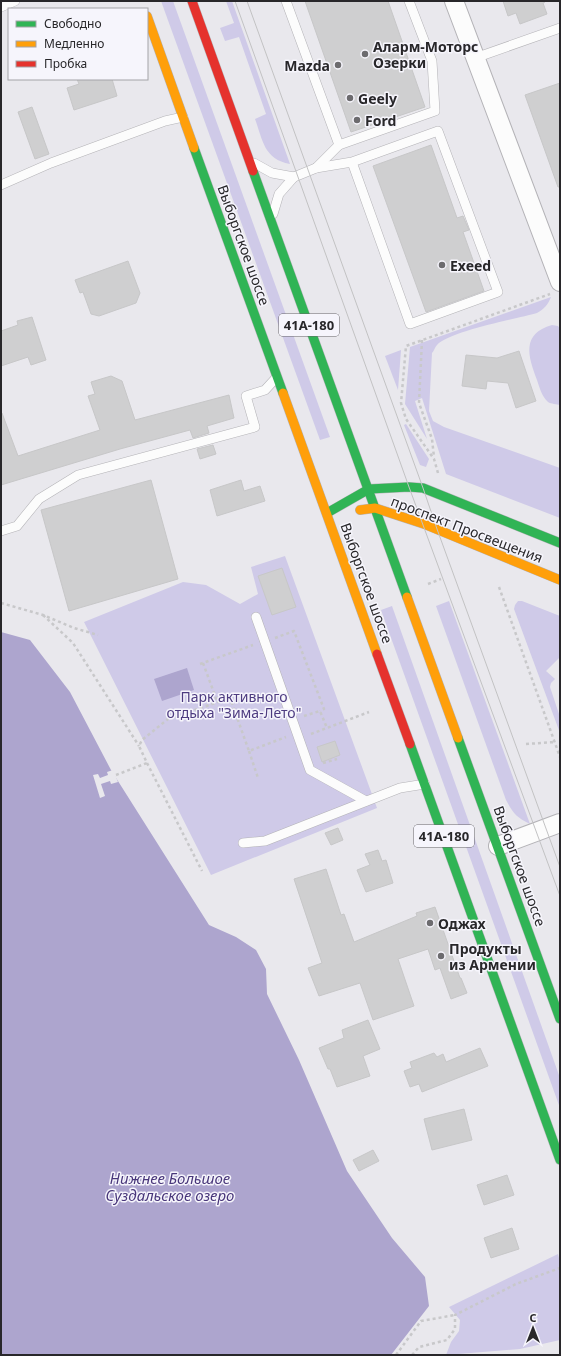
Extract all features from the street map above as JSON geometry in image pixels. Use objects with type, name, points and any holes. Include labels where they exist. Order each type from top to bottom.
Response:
[{"type":"main road","name":"Выборгское шоссе","points":[[192,1],[558,1011]]},
{"type":"main road","name":"Выборгское шоссе","points":[[148,19],[560,1160]]},
{"type":"main road","name":"проспект Просвещения","points":[[327,513],[368,489],[409,487],[423,488],[560,544]]},
{"type":"main road","name":"проспект Просвещения","points":[[327,513],[375,508],[424,524],[560,580]]},
{"type":"street","points":[[454,1],[556,288]]},
{"type":"street","points":[[498,846],[560,823]]},
{"type":"lane","points":[[1,7],[15,1]]},
{"type":"lane","points":[[286,1],[339,145]]},
{"type":"lane","points":[[316,168],[339,145],[435,111],[432,61],[409,1]]},
{"type":"lane","points":[[475,58],[560,28]]},
{"type":"lane","points":[[1,185],[58,160],[165,121],[183,117]]},
{"type":"lane","points":[[271,219],[279,194],[294,177],[316,168],[352,162],[438,131],[498,292],[410,324],[352,162]]},
{"type":"lane","points":[[250,161],[272,173],[294,177]]},
{"type":"lane","points":[[1,531],[17,526],[39,499],[78,476],[255,427],[246,396],[265,390],[277,376]]},
{"type":"lane","points":[[256,617],[310,770],[366,801]]},
{"type":"lane","points":[[243,843],[265,841],[400,788],[425,784]]},
{"type":"path","points":[[434,458],[406,419],[401,403],[406,346],[556,288]]},
{"type":"path","points":[[422,340],[419,403],[432,438],[434,458],[439,474]]},
{"type":"path","points":[[428,584],[441,580]]},
{"type":"path","points":[[499,587],[560,757]]},
{"type":"path","points":[[1,603],[43,614],[74,628],[98,635]]},
{"type":"path","points":[[43,614],[73,643],[139,746],[202,871]]},
{"type":"path","points":[[217,701],[201,663],[294,631],[324,709],[292,720]]},
{"type":"path","points":[[139,746],[142,740],[168,718],[230,698],[258,778]]},
{"type":"path","points":[[320,711],[327,728]]},
{"type":"path","points":[[249,751],[327,728],[369,712]]},
{"type":"path","points":[[526,744],[554,742]]},
{"type":"path","points":[[116,775],[147,763]]},
{"type":"path","points":[[396,1355],[422,1321],[455,1315],[516,1284],[560,1268]]},
{"type":"path","points":[[412,1355],[419,1348],[447,1340],[455,1329],[455,1315]]},
{"type":"green space","points":[[161,1],[173,1],[330,437],[320,440]]},
{"type":"green space","points":[[226,1],[232,1],[290,164],[281,162],[275,158],[263,142],[255,119],[266,114],[239,37],[225,41],[220,28],[234,23]]},
{"type":"green space","points":[[551,297],[546,306],[537,313],[469,330],[444,340],[437,345],[432,353],[429,411],[433,421],[444,427],[560,468],[560,518],[446,474],[422,398],[415,401],[427,439],[405,404],[410,347]]},
{"type":"green space","points":[[552,325],[558,326],[560,329],[560,405],[549,403],[544,397],[531,363],[530,354],[531,340],[535,334]]},
{"type":"green space","points":[[401,350],[398,390],[385,356]]},
{"type":"green space","points":[[406,424],[429,459],[426,467],[420,465],[404,425]]},
{"type":"green space","name":"Парк активного отдыха \"Зима-Лето\"","points":[[285,556],[377,808],[211,875],[84,622],[183,582],[206,585],[240,604],[258,594],[251,567]]},
{"type":"green space","points":[[449,601],[530,824],[515,814],[506,800],[436,606]]},
{"type":"green space","points":[[518,601],[522,601],[560,616],[560,657],[546,671],[555,679],[551,683],[550,687],[560,717],[560,733],[514,609]]},
{"type":"green space","points":[[392,606],[560,1078],[560,1108],[381,610]]},
{"type":"green space","points":[[558,1254],[560,1262],[560,1340],[520,1349],[446,1355],[451,1342],[459,1331],[460,1320],[449,1307]]},
{"type":"water","name":"Нижнее Большое Суздальское озеро","points":[[1,632],[30,640],[70,692],[111,770],[209,925],[236,937],[256,950],[266,969],[267,994],[299,1060],[347,1171],[392,1238],[425,1277],[429,1306],[391,1355],[1,1355]]},
{"type":"water","points":[[187,668],[194,690],[162,701],[154,679]]},
{"type":"pier","points":[[113,770],[118,782],[111,784],[110,781],[101,784],[105,796],[100,798],[93,775],[98,774],[100,778],[108,775],[107,772]]},
{"type":"building","name":"Аларм-Моторс Озерки","points":[[305,1],[388,1],[425,107],[351,132]]},
{"type":"building","points":[[503,1],[545,1],[543,3],[547,14],[520,24],[516,13],[508,16]]},
{"type":"building","points":[[77,80],[112,80],[117,96],[74,110],[67,88],[79,84]]},
{"type":"building","points":[[560,83],[560,187],[558,187],[525,95]]},
{"type":"building","points":[[32,107],[49,154],[35,159],[18,112]]},
{"type":"building","points":[[431,145],[457,218],[463,216],[469,230],[463,232],[484,291],[426,312],[373,166]]},
{"type":"building","points":[[128,261],[140,293],[136,303],[99,316],[91,314],[83,292],[80,293],[75,280]]},
{"type":"building","points":[[32,317],[46,360],[31,365],[28,357],[1,366],[1,331],[18,325],[17,321]]},
{"type":"building","points":[[519,351],[536,401],[516,408],[508,383],[487,381],[486,389],[462,386],[466,355],[497,358]]},
{"type":"building","points":[[111,376],[122,381],[135,420],[229,395],[234,418],[207,426],[209,433],[193,438],[190,430],[120,449],[1,485],[1,413],[18,456],[100,430],[88,396],[95,394],[91,382]]},
{"type":"building","points":[[213,445],[216,454],[200,459],[197,449]]},
{"type":"building","points":[[151,480],[178,579],[69,611],[41,510]]},
{"type":"building","points":[[241,480],[244,491],[260,486],[265,501],[217,516],[210,490]]},
{"type":"building","points":[[282,568],[296,607],[272,615],[258,576]]},
{"type":"building","points":[[335,741],[340,755],[322,762],[317,747]]},
{"type":"building","points":[[338,828],[343,840],[331,845],[325,833]]},
{"type":"building","points":[[378,850],[382,861],[386,860],[393,883],[366,892],[357,870],[370,865],[365,854]]},
{"type":"building","points":[[326,869],[341,915],[344,914],[354,942],[417,916],[416,913],[435,907],[460,978],[467,993],[451,999],[440,968],[435,970],[428,949],[398,959],[414,1006],[373,1020],[360,983],[319,996],[308,968],[322,963],[294,879]]},
{"type":"building","points":[[368,1020],[380,1049],[363,1056],[370,1076],[337,1087],[319,1048],[344,1038],[342,1030]]},
{"type":"building","points":[[480,1048],[488,1066],[422,1092],[419,1084],[410,1087],[404,1071],[412,1068],[410,1062],[434,1053],[437,1057],[443,1054],[446,1062]]},
{"type":"building","points":[[464,1109],[472,1140],[432,1150],[424,1119]]},
{"type":"building","points":[[373,1150],[379,1161],[359,1171],[353,1160]]},
{"type":"building","points":[[507,1175],[514,1195],[484,1205],[477,1185]]},
{"type":"building","points":[[512,1228],[519,1249],[491,1258],[484,1238]]},
{"type":"tram line","points":[[235,1],[409,487],[560,896]]},
{"type":"tram line","points":[[247,1],[560,867]]},
{"type":"traffic: fast","points":[[194,148],[283,393]]},
{"type":"traffic: fast","points":[[253,171],[407,597]]},
{"type":"traffic: fast","points":[[327,513],[369,489],[409,487],[423,488],[560,543]]},
{"type":"traffic: fast","points":[[458,738],[560,1019]]},
{"type":"traffic: fast","points":[[410,744],[560,1160]]},
{"type":"traffic: slow","points":[[148,19],[194,148]]},
{"type":"traffic: slow","points":[[283,393],[377,654]]},
{"type":"traffic: slow","points":[[360,510],[375,508],[424,524],[560,580]]},
{"type":"traffic: slow","points":[[407,597],[458,738]]},
{"type":"traffic: jam","points":[[192,1],[253,171]]},
{"type":"traffic: jam","points":[[377,654],[410,744]]},
{"type":"place","name":"Аларм-Моторс Озерки","points":[[365,54]]},
{"type":"place","name":"Mazda","points":[[338,65]]},
{"type":"place","name":"Geely","points":[[350,98]]},
{"type":"place","name":"Ford","points":[[357,120]]},
{"type":"place","name":"Exeed","points":[[442,265]]},
{"type":"place","name":"Оджах","points":[[430,923]]},
{"type":"place","name":"Продукты из Армении","points":[[441,956]]}]
